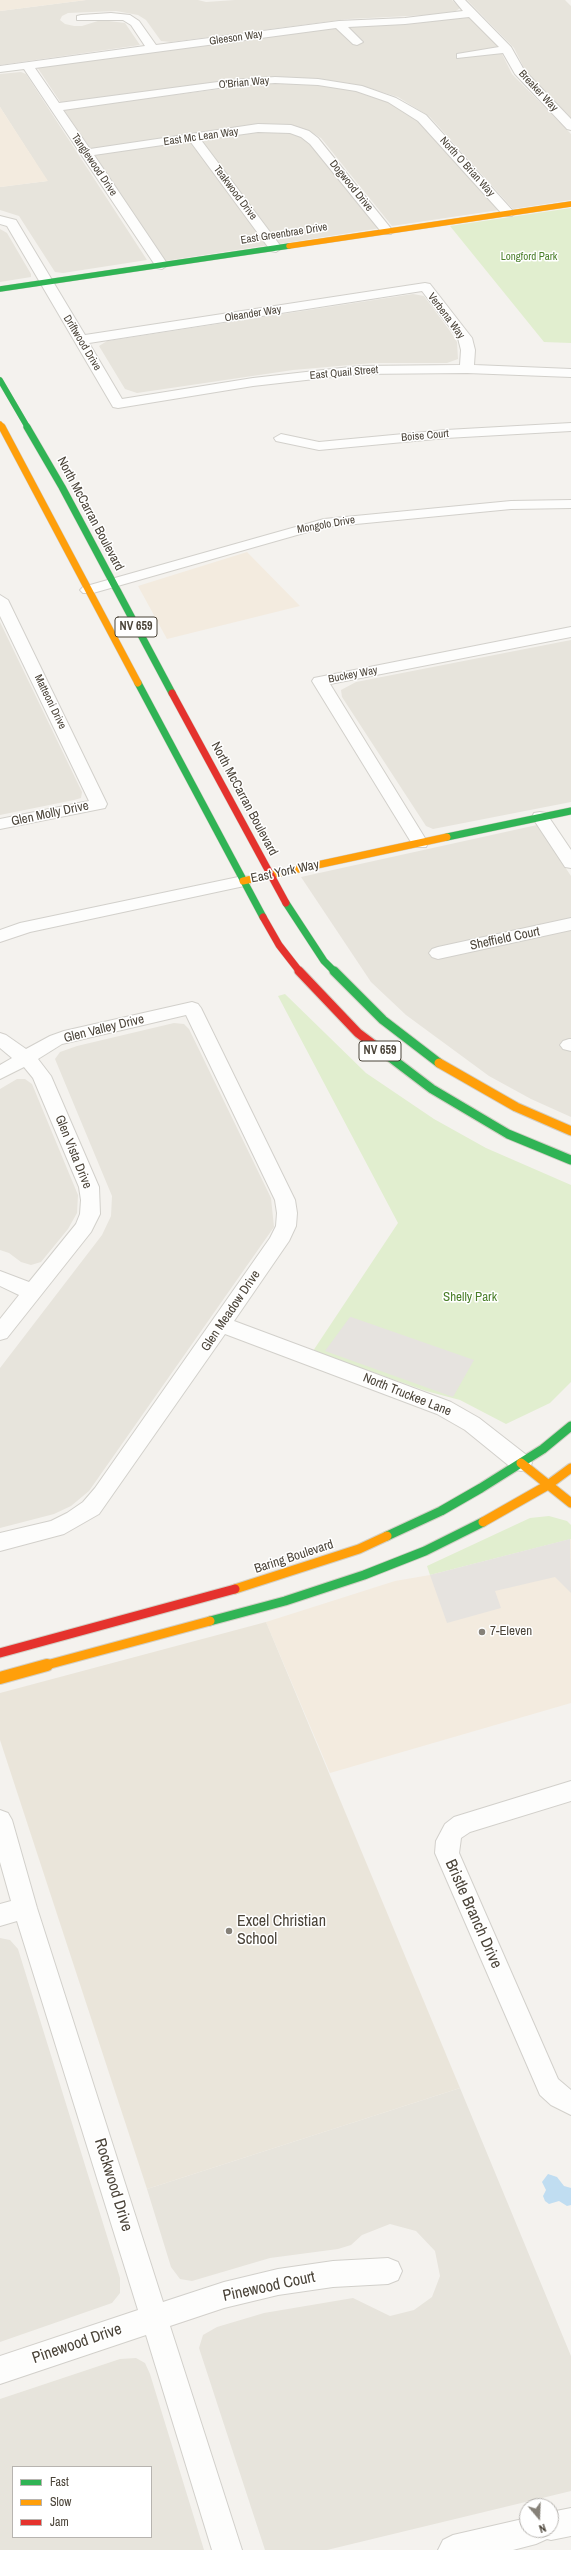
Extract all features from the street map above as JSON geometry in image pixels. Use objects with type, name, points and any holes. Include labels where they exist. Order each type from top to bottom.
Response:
[{"type":"main road","name":"East Greenbrae Drive","points":[[0,289],[571,204]]},
{"type":"main road","name":"North McCarran Boulevard","points":[[0,380],[62,487],[112,583],[270,875],[305,935],[324,961],[383,1020],[433,1060],[474,1085],[516,1107],[571,1131]]},
{"type":"main road","name":"NV 659","points":[[0,424],[243,881],[279,945],[304,978],[358,1033],[432,1089],[508,1134],[571,1160]]},
{"type":"main road","name":"East York Way","points":[[243,881],[571,811]]},
{"type":"main road","points":[[508,1134],[571,1170]]},
{"type":"main road","name":"Baring Boulevard","points":[[0,1653],[266,1580],[359,1549],[441,1511],[521,1463],[571,1426]]},
{"type":"main road","name":"North Truckee Lane","points":[[521,1463],[571,1503]]},
{"type":"main road","points":[[0,1678],[285,1601],[357,1578],[425,1551],[548,1485],[571,1468]]},
{"type":"street","name":"Breaker Way","points":[[459,0],[508,49],[518,72],[571,126]]},
{"type":"street","name":"Gleeson Way","points":[[0,69],[339,24],[405,21],[472,13]]},
{"type":"street","points":[[81,18],[111,16],[126,17],[135,22],[154,49]]},
{"type":"street","points":[[339,24],[357,42]]},
{"type":"street","points":[[461,56],[508,49]]},
{"type":"street","name":"Tanglewood Drive","points":[[27,65],[162,265]]},
{"type":"street","name":"O'Brian Way","points":[[56,107],[233,83],[275,80],[318,82],[358,88],[392,100],[425,120]]},
{"type":"street","name":"North O Brian Way","points":[[425,120],[508,213]]},
{"type":"street","name":"East Mc Lean Way","points":[[86,153],[275,128],[305,134],[314,140]]},
{"type":"street","name":"Teakwood Drive","points":[[194,138],[276,248]]},
{"type":"street","name":"Dogwood Drive","points":[[314,140],[387,231]]},
{"type":"street","name":"Driftwood Drive","points":[[0,220],[12,223],[118,404]]},
{"type":"street","name":"Oleander Way","points":[[81,340],[425,287]]},
{"type":"street","name":"Verbena Way","points":[[425,287],[465,338],[468,350],[467,369]]},
{"type":"street","name":"East Quail Street","points":[[118,404],[253,382],[359,370],[467,369],[571,373]]},
{"type":"street","name":"Boise Court","points":[[281,438],[319,446],[446,434],[571,427]]},
{"type":"street","name":"Mongolo Drive","points":[[88,590],[324,523],[511,505],[571,504]]},
{"type":"street","name":"Matteoni Drive","points":[[0,600],[99,804]]},
{"type":"street","name":"Buckey Way","points":[[420,842],[320,681],[571,632]]},
{"type":"street","name":"Glen Molly Drive","points":[[0,824],[99,804]]},
{"type":"street","points":[[540,817],[571,863]]},
{"type":"street","name":"East York Way","points":[[0,936],[26,927],[243,881]]},
{"type":"street","name":"Sheffield Court","points":[[438,953],[571,924]]},
{"type":"street","name":"Glen Valley Drive","points":[[0,1073],[25,1058],[70,1035],[192,1008]]},
{"type":"street","name":"Glen Meadow Drive","points":[[0,1542],[56,1528],[75,1519],[91,1508],[103,1494],[222,1325],[279,1241],[286,1226],[287,1214],[285,1200],[192,1008]]},
{"type":"street","name":"Glen Vista Drive","points":[[0,1038],[25,1058],[42,1076],[89,1187],[91,1200],[90,1214],[84,1227],[0,1333]]},
{"type":"street","points":[[0,1278],[32,1292]]},
{"type":"street","name":"North Truckee Lane","points":[[222,1325],[444,1408],[472,1424],[521,1463]]},
{"type":"street","name":"Bristle Branch Drive","points":[[571,1791],[462,1824],[453,1831],[448,1841],[446,1853],[549,2087],[560,2097],[571,2103]]},
{"type":"street","name":"Rockwood Drive","points":[[0,1820],[25,1908],[227,2550]]},
{"type":"street","points":[[0,1915],[25,1908]]},
{"type":"street","name":"Pinewood Court","points":[[154,2318],[224,2295],[278,2282],[333,2274],[388,2271]]},
{"type":"street","name":"Pinewood Drive","points":[[0,2370],[154,2318]]},
{"type":"street","points":[[559,2524],[571,2522]]},
{"type":"street","points":[[454,2550],[519,2534]]},
{"type":"shaded area","points":[[0,0],[86,0],[0,11]]},
{"type":"shaded area","points":[[86,0],[198,0],[206,2],[235,0],[452,0],[460,8],[456,11],[429,15],[348,19],[171,42],[161,41],[146,20],[138,15],[116,11],[68,13],[62,16],[60,20],[65,24],[74,26],[82,26],[101,20],[125,23],[140,45],[0,65],[0,11]]},
{"type":"shaded area","points":[[467,0],[565,0],[571,6],[571,118],[526,72],[514,48]]},
{"type":"shaded area","points":[[469,17],[498,46],[512,74],[571,134],[571,200],[513,209],[430,117],[398,97],[362,86],[322,79],[279,77],[237,80],[61,103],[37,67],[335,28],[363,25],[408,24]]},
{"type":"shaded area","points":[[21,72],[26,74],[147,260],[63,273],[55,272],[19,216],[0,210],[0,187],[47,181],[0,107],[0,74]]},
{"type":"shaded area","points":[[275,82],[316,84],[354,90],[388,101],[419,119],[499,210],[392,226],[321,138],[309,131],[277,124],[91,149],[63,109]]},
{"type":"shaded area","points":[[0,107],[48,181],[0,187]]},
{"type":"shaded area","points":[[259,130],[289,131],[310,141],[381,228],[279,244],[199,139]]},
{"type":"shaded area","points":[[191,140],[269,245],[165,261],[93,154]]},
{"type":"shaded area","points":[[0,229],[7,233],[31,274],[31,277],[0,282]]},
{"type":"shaded area","points":[[413,294],[424,296],[450,331],[457,342],[458,359],[447,363],[373,363],[293,370],[137,393],[125,389],[99,346],[107,341]]},
{"type":"shaded area","points":[[247,552],[300,606],[167,639],[138,586]]},
{"type":"shaded area","points":[[0,622],[82,792],[81,798],[0,815]]},
{"type":"shaded area","points":[[571,640],[571,802],[433,829],[426,826],[342,697],[341,690],[356,682]]},
{"type":"shaded area","points":[[537,825],[571,876],[571,1117],[531,1099],[489,1076],[406,1015],[371,982],[301,877]]},
{"type":"shaded area","points":[[174,1023],[184,1024],[189,1029],[271,1198],[274,1227],[89,1491],[71,1506],[54,1514],[0,1528],[0,1368],[102,1235],[111,1216],[112,1196],[55,1059],[60,1052],[77,1046]]},
{"type":"shaded area","points":[[17,1079],[25,1079],[32,1084],[78,1195],[77,1213],[68,1229],[41,1262],[31,1265],[21,1262],[9,1253],[0,1250],[0,1089]]},
{"type":"shaded area","points":[[350,1317],[474,1360],[453,1397],[325,1351]]},
{"type":"shaded area","points":[[570,1539],[571,1593],[555,1577],[495,1591],[501,1608],[447,1623],[430,1575]]},
{"type":"shaded area","points":[[571,1539],[571,1703],[330,1773],[266,1622],[395,1581],[430,1575]]},
{"type":"shaded area","name":"Excel Christian School","points":[[266,1622],[460,2088],[147,2189],[0,1740],[0,1693]]},
{"type":"shaded area","points":[[0,1938],[10,1940],[18,1949],[120,2278],[120,2293],[112,2303],[0,2342]]},
{"type":"shaded area","points":[[460,2088],[571,2356],[571,2491],[542,2498],[519,2498],[519,2504],[327,2550],[265,2550],[199,2348],[203,2335],[217,2327],[264,2313],[353,2298],[390,2316],[414,2310],[432,2297],[440,2276],[435,2251],[416,2231],[390,2224],[362,2235],[351,2245],[338,2249],[270,2258],[192,2281],[180,2279],[171,2267],[147,2189]]},
{"type":"shaded area","points":[[136,2358],[145,2363],[150,2374],[204,2550],[0,2550],[0,2399],[120,2359]]},
{"type":"green space","name":"Longford Park","points":[[571,208],[571,343],[544,342],[450,226]]},
{"type":"green space","name":"Shelly Park","points":[[285,994],[366,1073],[434,1119],[486,1148],[571,1185],[571,1382],[550,1403],[506,1424],[460,1400],[426,1391],[313,1351],[398,1223],[278,996]]},
{"type":"green space","points":[[549,1516],[567,1521],[571,1525],[571,1539],[430,1575],[427,1566],[530,1518]]},
{"type":"water","points":[[548,2174],[557,2177],[564,2186],[571,2188],[571,2205],[567,2206],[559,2201],[549,2204],[545,2201],[543,2196],[546,2190],[542,2182]]},
{"type":"traffic: fast","points":[[0,289],[289,246]]},
{"type":"traffic: fast","points":[[0,380],[62,487],[172,693]]},
{"type":"traffic: fast","points":[[138,683],[263,917]]},
{"type":"traffic: fast","points":[[447,837],[571,811]]},
{"type":"traffic: fast","points":[[286,903],[324,961],[383,1020],[439,1063]]},
{"type":"traffic: fast","points":[[374,1045],[432,1089],[508,1134],[571,1160]]},
{"type":"traffic: fast","points":[[387,1536],[441,1511],[481,1488],[543,1449],[571,1426]]},
{"type":"traffic: fast","points":[[210,1621],[285,1601],[364,1575],[425,1551],[483,1522]]},
{"type":"traffic: slow","points":[[289,246],[571,204]]},
{"type":"traffic: slow","points":[[0,424],[138,683]]},
{"type":"traffic: slow","points":[[243,881],[447,837]]},
{"type":"traffic: slow","points":[[439,1063],[516,1107],[571,1131]]},
{"type":"traffic: slow","points":[[521,1463],[571,1503]]},
{"type":"traffic: slow","points":[[483,1522],[548,1485],[571,1468]]},
{"type":"traffic: slow","points":[[235,1589],[359,1549],[387,1536]]},
{"type":"traffic: slow","points":[[0,1678],[210,1621]]},
{"type":"traffic: jam","points":[[172,693],[286,903]]},
{"type":"traffic: jam","points":[[263,917],[279,945],[304,978],[358,1033],[374,1045]]},
{"type":"traffic: jam","points":[[0,1653],[235,1589]]},
{"type":"place","name":"7-Eleven","points":[[482,1632]]},
{"type":"place","name":"Excel Christian School","points":[[229,1931]]}]
